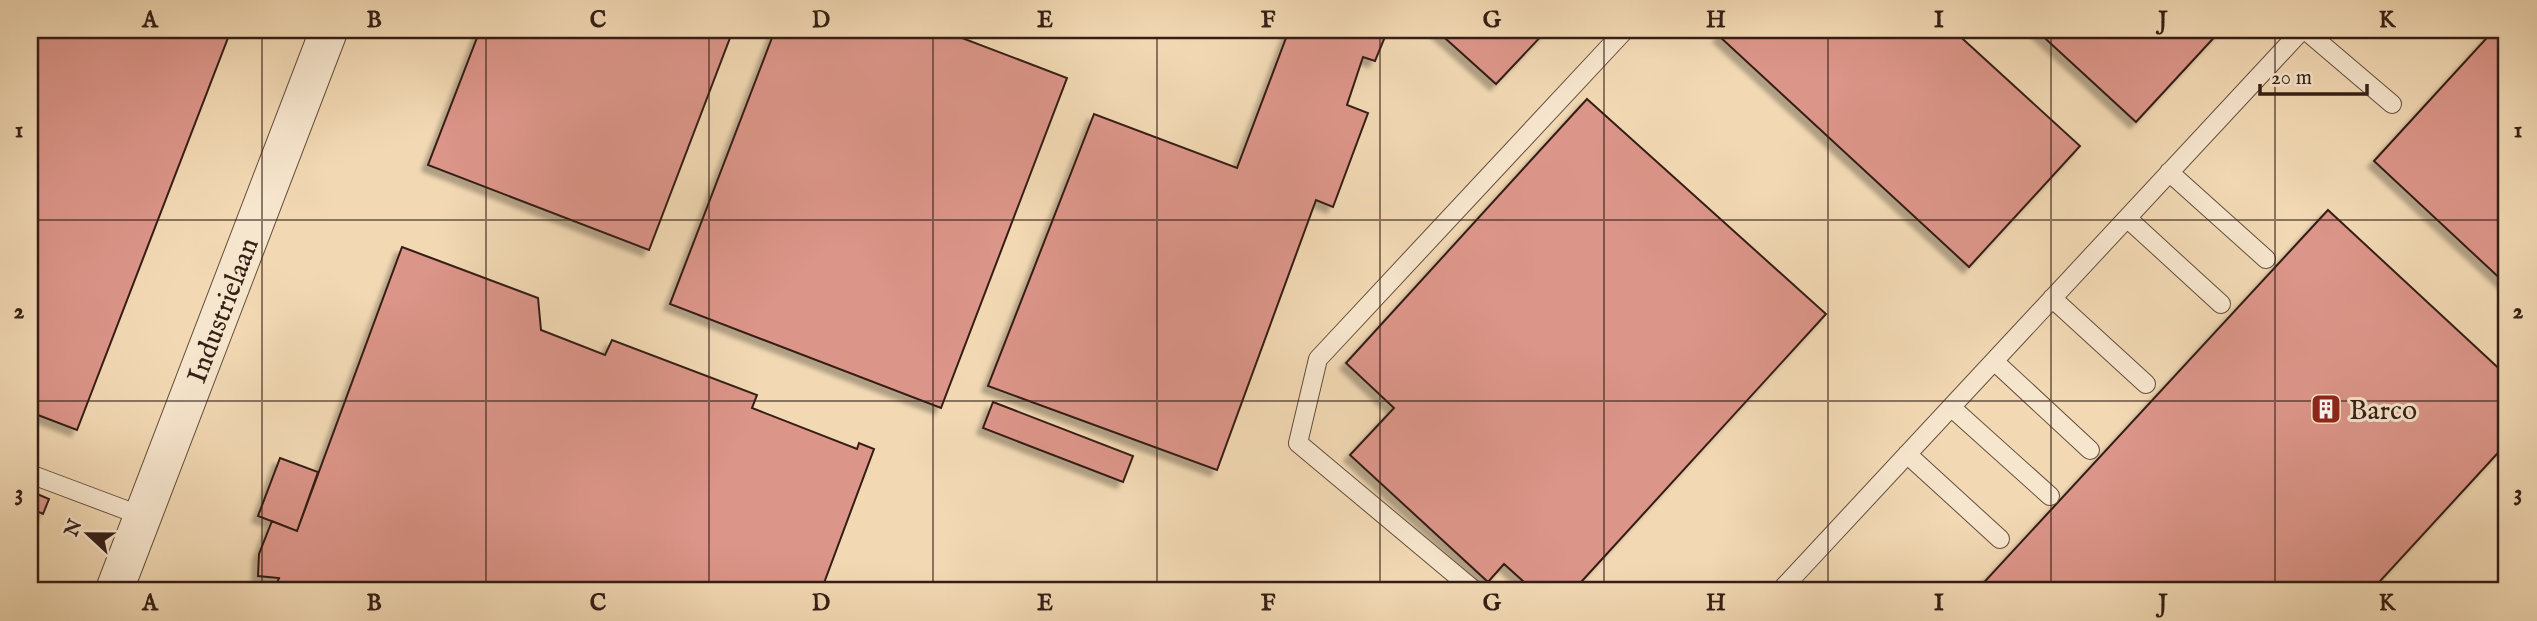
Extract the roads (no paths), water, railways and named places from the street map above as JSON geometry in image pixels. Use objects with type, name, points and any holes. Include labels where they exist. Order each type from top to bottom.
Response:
[{"type":"street","name":"Industrielaan","points":[[114,591],[329,30]]},
{"type":"lane","points":[[1475,591],[1298,443],[1318,359],[1625,30]]},
{"type":"lane","points":[[1780,591],[2303,30],[2392,104]]},
{"type":"lane","points":[[2169,172],[2266,260]]},
{"type":"lane","points":[[2127,218],[2221,304]]},
{"type":"lane","points":[[2052,298],[2146,384]]},
{"type":"lane","points":[[1994,361],[2090,450]]},
{"type":"lane","points":[[1951,407],[2050,496]]},
{"type":"lane","points":[[1907,454],[2000,539]]},
{"type":"lane","points":[[30,474],[142,516]]},
{"type":"place","name":"Barco","points":[[2326,409]]}]
